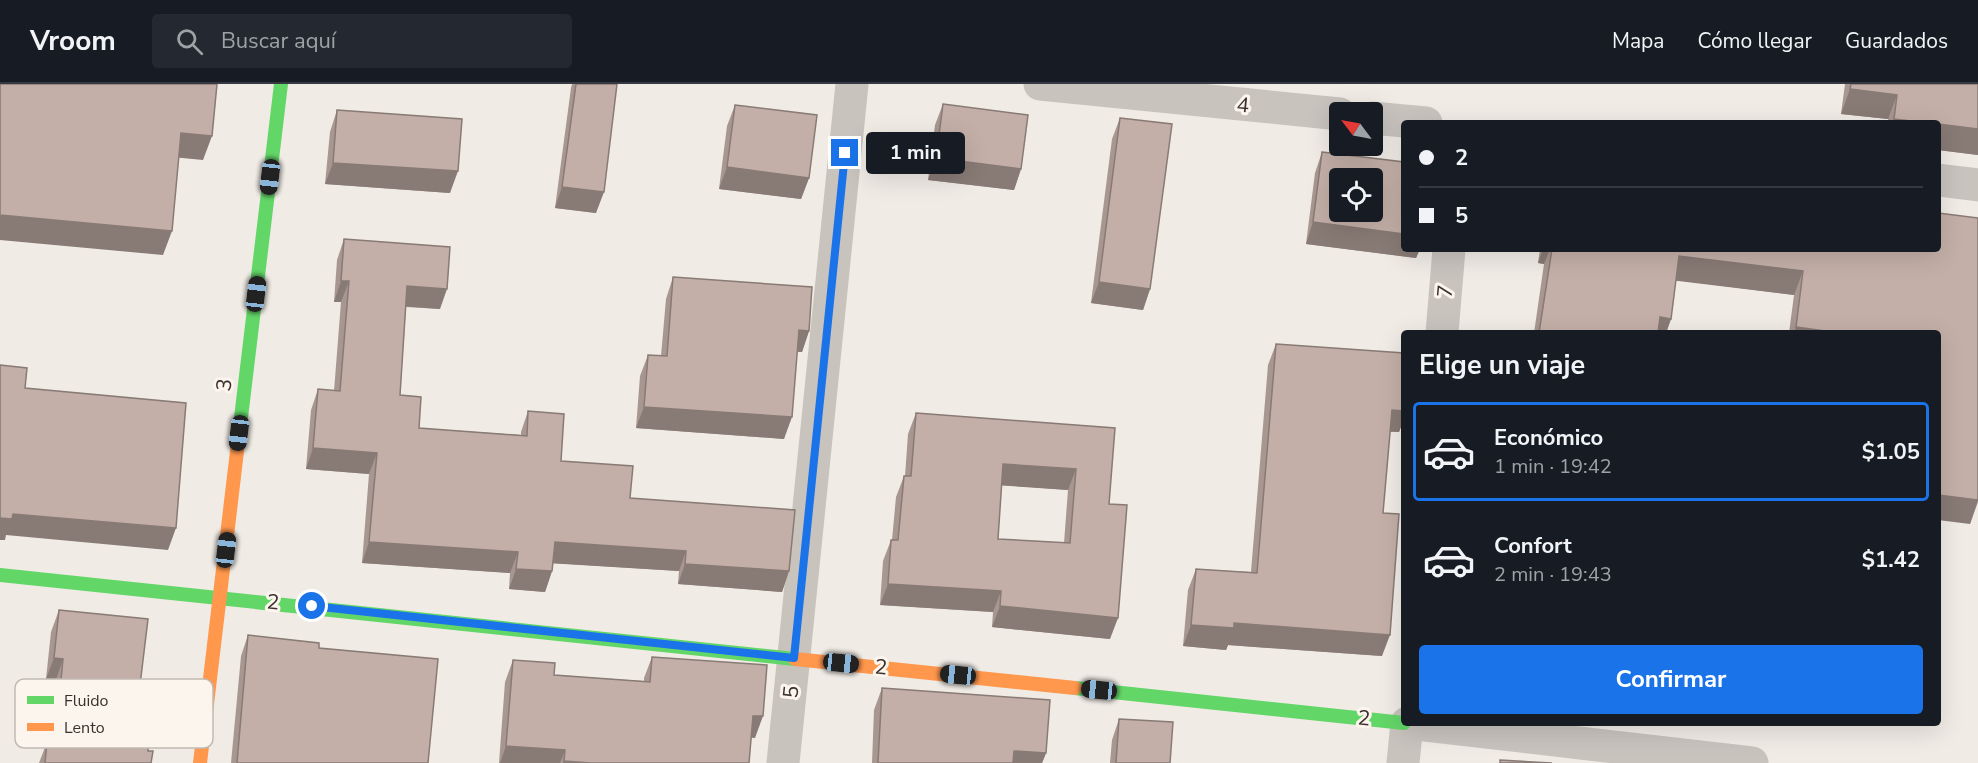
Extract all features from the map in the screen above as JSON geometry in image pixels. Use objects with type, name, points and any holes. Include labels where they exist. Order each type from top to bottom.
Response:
[{"type":"street","name":"3","points":[[210,679],[281,84]]},
{"type":"street","name":"5","points":[[783,763],[852,84]]},
{"type":"street","name":"4","points":[[1040,84],[1329,113]]},
{"type":"street","points":[[1383,119],[1401,121]]},
{"type":"street","points":[[1941,180],[1978,185]]},
{"type":"street","name":"7","points":[[1442,330],[1449,252]]},
{"type":"street","name":"2","points":[[0,575],[220,596],[1401,722]]},
{"type":"street","points":[[1403,763],[1406,726]]},
{"type":"street","name":"2","points":[[1432,726],[1752,763]]},
{"type":"street","name":"3","points":[[200,763],[202,748]]},
{"type":"building","points":[[0,84],[217,84],[212,136],[181,133],[172,231],[0,215]]},
{"type":"building","points":[[576,84],[617,84],[604,192],[562,187]]},
{"type":"building","points":[[1851,84],[1978,84],[1978,129],[1941,124],[1941,120],[1894,119],[1897,95],[1850,89]]},
{"type":"building","points":[[943,104],[1028,115],[1021,169],[936,158]]},
{"type":"building","points":[[735,105],[817,115],[809,178],[727,167]]},
{"type":"building","points":[[337,110],[462,119],[458,171],[333,163]]},
{"type":"building","points":[[1120,118],[1172,124],[1150,289],[1099,282]]},
{"type":"building","points":[[1322,152],[1329,153],[1329,156],[1355,156],[1401,162],[1401,234],[1313,222]]},
{"type":"building","points":[[1941,213],[1978,218],[1978,500],[1941,495],[1941,330],[1818,330],[1796,327],[1803,271],[1679,256],[1671,319],[1660,317],[1658,330],[1539,330],[1552,252],[1941,252]]},
{"type":"building","points":[[344,239],[450,247],[447,289],[407,286],[400,395],[421,397],[419,428],[527,436],[528,411],[564,414],[561,461],[633,466],[630,498],[795,510],[789,571],[685,564],[686,551],[555,542],[552,571],[516,569],[518,552],[369,542],[377,453],[313,448],[318,389],[340,391],[349,281],[341,281]]},
{"type":"building","points":[[673,277],[812,287],[809,331],[799,330],[792,417],[644,407],[648,355],[667,356]]},
{"type":"building","points":[[1276,344],[1401,353],[1401,411],[1392,410],[1383,513],[1399,514],[1390,635],[1234,623],[1234,628],[1191,625],[1196,569],[1257,573]]},
{"type":"building","points":[[0,365],[27,368],[25,388],[186,403],[176,528],[13,514],[12,519],[0,518]]},
{"type":"building","points":[[916,413],[1115,428],[1109,504],[1127,505],[1118,618],[1000,606],[1001,591],[888,584],[891,540],[898,540],[904,476],[911,476]],"holes":[[[1003,464],[1076,469],[1070,543],[998,539]]]},
{"type":"building","points":[[59,610],[148,619],[141,679],[61,679],[63,659],[54,658]]},
{"type":"building","points":[[248,635],[319,643],[319,648],[438,659],[428,763],[237,763]]},
{"type":"building","points":[[652,657],[767,665],[763,716],[753,716],[749,763],[591,763],[564,761],[565,750],[506,746],[513,660],[555,663],[554,675],[650,682]]},
{"type":"building","points":[[882,688],[1050,700],[1046,753],[1014,751],[1013,763],[878,763]]},
{"type":"building","points":[[1119,719],[1173,722],[1170,763],[1116,763]]},
{"type":"building","points":[[46,748],[148,748],[148,751],[153,751],[151,763],[45,763]]},
{"type":"building","points":[[1500,760],[1552,763],[1500,763]]},
{"type":"traffic: fast","points":[[240,426],[281,84]]},
{"type":"traffic: fast","points":[[0,575],[795,659]]},
{"type":"traffic: fast","points":[[1075,688],[1401,723]]},
{"type":"traffic: slow","points":[[210,679],[240,426]]},
{"type":"traffic: slow","points":[[795,659],[1075,688]]},
{"type":"traffic: slow","points":[[200,763],[202,748]]},
{"type":"route","points":[[312,606],[794,658],[845,153]]}]
